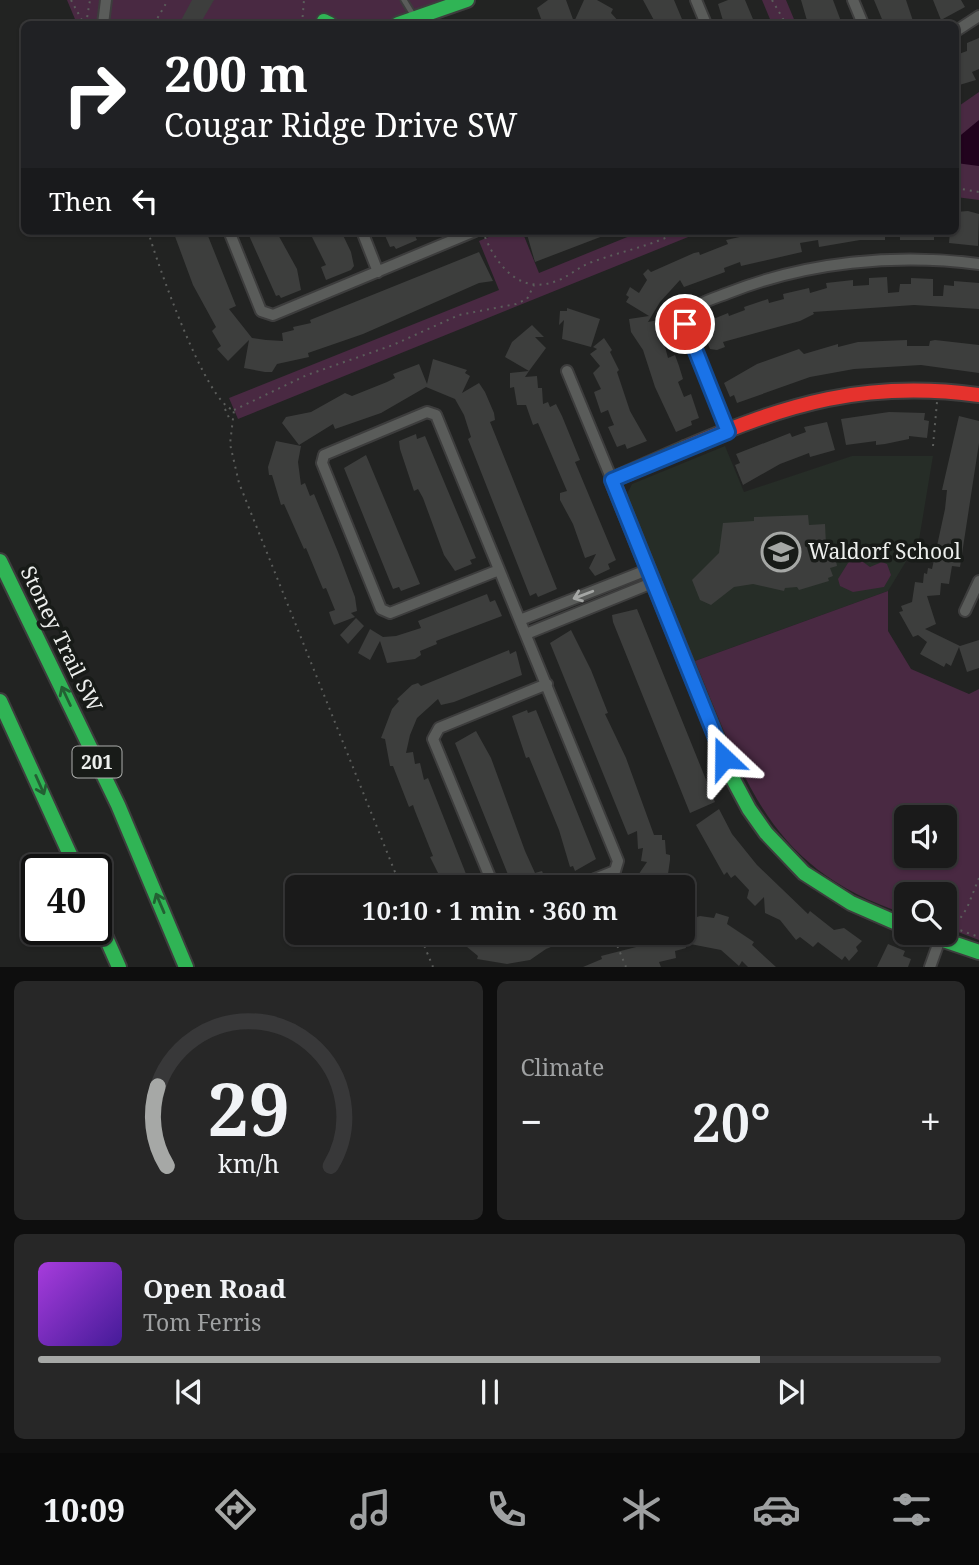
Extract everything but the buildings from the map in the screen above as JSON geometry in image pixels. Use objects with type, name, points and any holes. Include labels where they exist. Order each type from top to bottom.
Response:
[{"type":"main road","points":[[419,21],[467,0]]},
{"type":"main road","points":[[894,922],[849,904],[821,888],[791,863],[757,823],[734,781],[612,480],[781,411],[833,396],[904,388],[979,395]]},
{"type":"main road","name":"Stoney Trail SW","points":[[0,561],[118,805],[186,967]]},
{"type":"main road","points":[[0,701],[70,854]]},
{"type":"main road","points":[[109,945],[118,967]]},
{"type":"main road","points":[[957,945],[979,952]]},
{"type":"street","points":[[103,21],[106,0]]},
{"type":"street","points":[[696,0],[705,21]]},
{"type":"street","points":[[853,0],[862,21]]},
{"type":"street","points":[[959,29],[979,16]]},
{"type":"street","points":[[231,235],[261,311],[273,315],[377,272],[477,235]]},
{"type":"street","points":[[363,235],[377,272]]},
{"type":"street","points":[[728,432],[687,332],[686,316],[697,305],[740,288],[828,265],[919,260],[979,264]]},
{"type":"street","points":[[567,371],[612,480]]},
{"type":"street","points":[[499,570],[390,613],[381,609],[322,463],[324,455],[427,412],[436,415],[618,861],[615,871],[605,875]]},
{"type":"street","points":[[520,620],[650,576]]},
{"type":"street","points":[[526,634],[650,576]]},
{"type":"street","points":[[964,611],[979,581]]},
{"type":"street","points":[[489,875],[433,739],[439,728],[547,684]]},
{"type":"street","points":[[930,967],[938,945]]},
{"type":"lane","points":[[404,0],[416,21]]},
{"type":"path","points":[[71,0],[83,21]]},
{"type":"path","points":[[86,21],[90,0]]},
{"type":"path","points":[[156,21],[168,0]]},
{"type":"path","points":[[302,21],[304,0]]},
{"type":"path","points":[[772,0],[784,21]]},
{"type":"path","points":[[959,189],[979,192]]},
{"type":"path","points":[[149,235],[165,287],[230,421]]},
{"type":"path","points":[[481,235],[505,272],[534,285],[561,279],[582,266],[635,250],[671,235]]},
{"type":"path","points":[[224,407],[234,410],[307,375],[393,345],[459,315],[516,304],[527,299],[534,285]]},
{"type":"path","points":[[933,446],[938,390]]},
{"type":"path","points":[[234,410],[230,421],[230,444],[239,483],[396,875]]},
{"type":"path","points":[[979,878],[967,908],[954,928],[979,937]]},
{"type":"path","points":[[424,945],[433,967]]},
{"type":"path","points":[[617,945],[626,967]]},
{"type":"shaded area","points":[[67,0],[467,0],[407,21],[76,21]]},
{"type":"shaded area","points":[[762,0],[786,0],[795,21],[771,21]]},
{"type":"shaded area","points":[[979,92],[979,200],[959,197],[959,106]]},
{"type":"shaded area","points":[[979,120],[979,166],[959,163],[959,137]]},
{"type":"shaded area","points":[[493,235],[524,235],[539,273],[632,235],[693,235],[238,419],[229,398],[499,290],[479,241]]},
{"type":"shaded area","name":"Waldorf School","points":[[725,446],[744,492],[852,456],[933,456],[919,540],[888,591],[695,661],[627,494],[632,484]]},
{"type":"shaded area","points":[[859,559],[870,567],[882,562],[887,564],[891,575],[884,587],[853,592],[840,586],[838,579],[848,563]]},
{"type":"shaded area","points":[[888,591],[888,631],[911,669],[969,694],[979,689],[979,940],[957,932],[957,882],[894,882],[894,909],[860,896],[822,873],[792,847],[768,817],[730,746],[695,661]]},
{"type":"traffic: fast","points":[[407,21],[467,0]]},
{"type":"traffic: fast","points":[[685,448],[612,480],[734,781],[766,833],[804,873],[851,903],[894,922]]},
{"type":"traffic: fast","points":[[0,561],[118,805],[186,967]]},
{"type":"traffic: fast","points":[[0,701],[70,854]]},
{"type":"traffic: fast","points":[[109,945],[119,967]]},
{"type":"traffic: fast","points":[[957,945],[979,952]]},
{"type":"traffic: jam","points":[[685,448],[794,407],[828,399],[900,391],[979,395]]},
{"type":"place","name":"Waldorf School","points":[[781,552]]},
{"type":"route","points":[[685,324],[728,432],[612,480],[724,758]]}]
